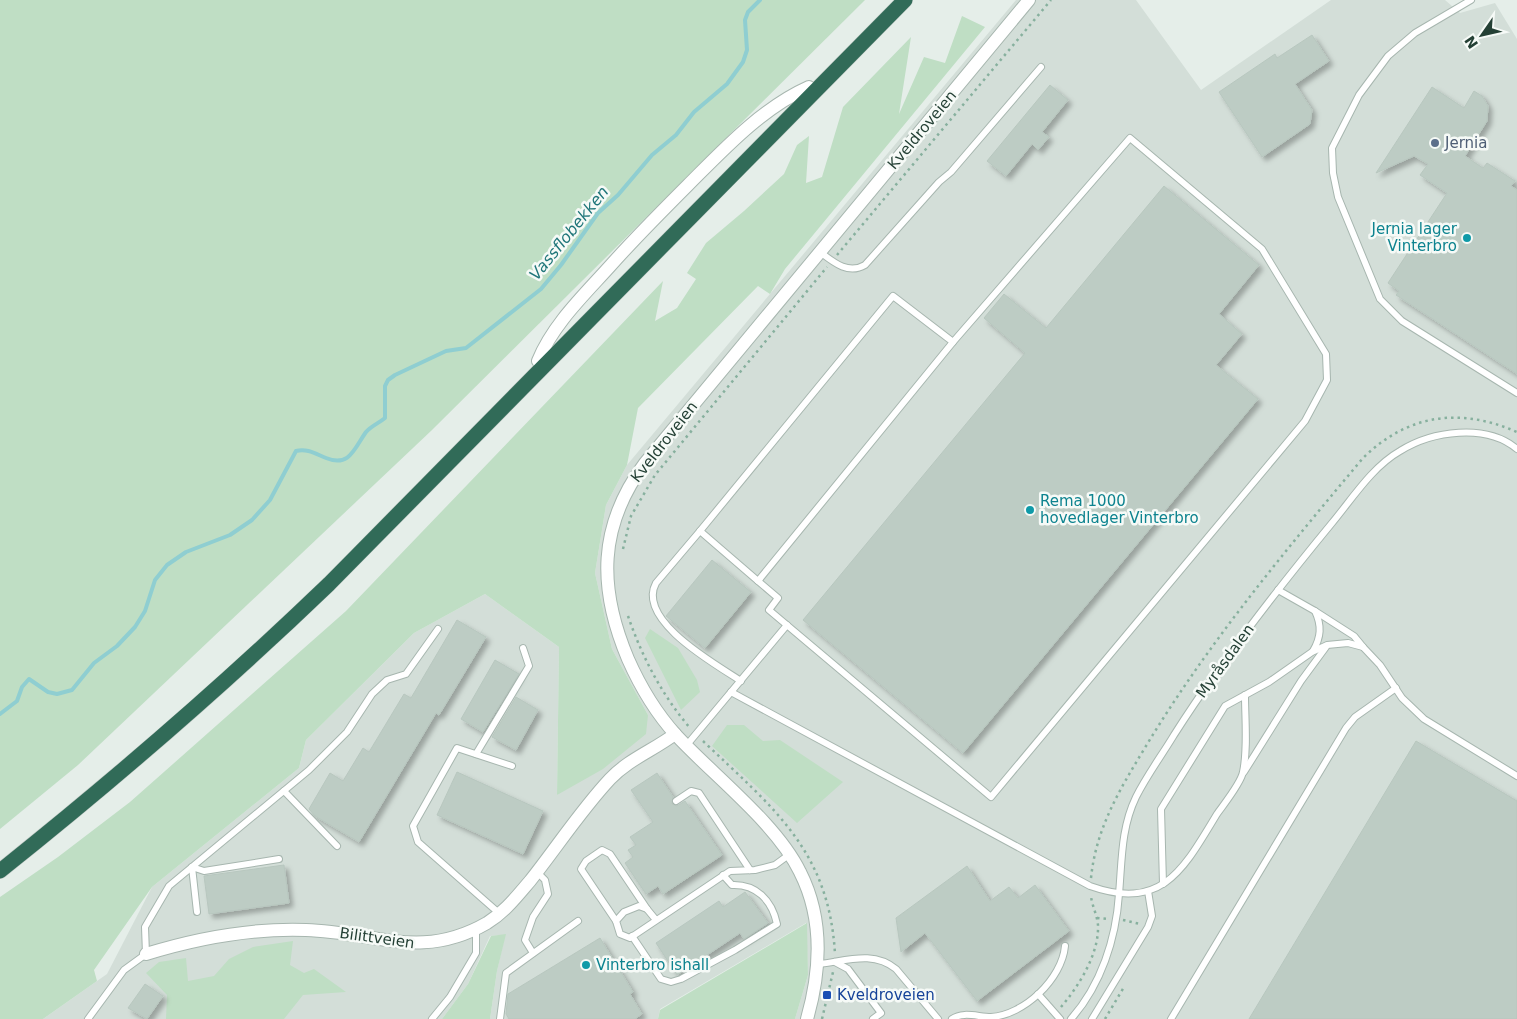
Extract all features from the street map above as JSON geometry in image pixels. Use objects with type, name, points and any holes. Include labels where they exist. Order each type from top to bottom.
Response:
[{"type":"highway","points":[[0,860],[151,734],[269,629],[329,572],[894,0]]},
{"type":"highway","points":[[0,871],[165,733],[275,636],[329,584],[905,0]]},
{"type":"street","name":"Kveldroveien","points":[[807,1019],[819,964],[812,905],[800,871],[790,854],[769,829],[675,734],[642,688],[616,626],[607,583],[607,550],[610,532],[623,498],[645,463],[1030,0]]},
{"type":"street","name":"Bilittveien","points":[[146,954],[209,937],[266,930],[327,931],[419,944],[457,937],[476,929],[500,914],[537,872],[613,776],[630,762],[675,734]]},
{"type":"lane","points":[[1471,0],[1415,33],[1388,56],[1359,95],[1332,148],[1333,173],[1338,197],[1380,299],[1402,321],[1517,394]]},
{"type":"lane","points":[[820,252],[832,261],[850,269],[865,265],[939,182],[951,172],[1041,67]]},
{"type":"lane","points":[[700,531],[758,581],[778,598],[769,610],[991,797],[1305,421],[1327,380],[1326,354],[1262,249],[1130,138],[953,342],[758,581]]},
{"type":"lane","points":[[741,681],[701,654],[662,622],[655,611],[653,590],[894,296],[953,342]]},
{"type":"lane","name":"Myråsdalen","points":[[1071,1019],[1095,984],[1103,965],[1116,920],[1124,829],[1137,796],[1199,698],[1278,590],[1378,468],[1399,451],[1427,439],[1459,433],[1497,438],[1517,449]]},
{"type":"lane","points":[[1278,590],[1354,636],[1380,665],[1410,707],[1436,727],[1517,776]]},
{"type":"lane","points":[[1312,652],[1318,642],[1321,631],[1315,611]]},
{"type":"lane","points":[[686,746],[786,625]]},
{"type":"lane","points":[[88,1019],[124,970],[146,954],[145,927],[169,886],[284,791],[346,732],[372,694],[387,680],[406,674],[438,629]]},
{"type":"lane","points":[[1163,884],[1161,810],[1225,706],[1269,682],[1312,652],[1327,645],[1348,643],[1363,647]]},
{"type":"lane","points":[[731,692],[1090,886],[1119,894],[1148,891],[1163,884],[1179,872],[1305,675],[1327,645]]},
{"type":"lane","points":[[476,754],[529,666],[523,648]]},
{"type":"lane","points":[[1172,1019],[1346,728],[1355,717],[1396,688]]},
{"type":"lane","points":[[1243,773],[1245,695]]},
{"type":"lane","points":[[500,914],[418,842],[413,826],[457,748],[512,766]]},
{"type":"lane","points":[[676,801],[691,790],[699,793],[750,870]]},
{"type":"lane","points":[[284,791],[337,846]]},
{"type":"lane","points":[[656,920],[610,854],[602,850],[586,861],[581,869],[616,922],[620,934],[630,938],[730,871],[750,870],[775,865],[790,854]]},
{"type":"lane","points":[[192,867],[204,871],[279,859]]},
{"type":"lane","points":[[192,867],[197,912]]},
{"type":"lane","points":[[533,953],[524,940],[533,917],[548,894],[545,880],[537,872]]},
{"type":"lane","points":[[632,936],[661,979],[671,982],[681,979],[735,950],[777,924],[774,913],[760,892],[745,884],[732,885],[723,875]]},
{"type":"lane","points":[[1092,1019],[1148,927],[1152,916],[1148,891]]},
{"type":"lane","points":[[616,922],[624,912],[639,906],[647,909]]},
{"type":"lane","points":[[500,1019],[506,973],[578,921]]},
{"type":"lane","points":[[432,1019],[450,997],[476,953],[476,929]]},
{"type":"lane","points":[[952,1019],[964,1015],[990,1017],[1016,1010],[1038,994],[1061,965],[1065,946]]},
{"type":"lane","points":[[819,964],[869,957],[888,962],[938,1019]]},
{"type":"lane","points":[[835,962],[848,969],[881,1013],[874,1019]]},
{"type":"lane","points":[[1038,994],[1060,1019]]},
{"type":"path","points":[[622,551],[631,516],[655,475],[1051,0]]},
{"type":"path","points":[[1476,418],[1517,432]]},
{"type":"path","points":[[627,615],[644,656],[664,695],[696,735],[772,809],[804,848],[820,877],[832,920],[835,962],[822,1019]]},
{"type":"shaded area","points":[[1016,0],[1136,0],[1201,90],[1331,0],[1445,0],[1460,13],[1495,3],[1517,39],[1517,1019],[795,1019],[808,975],[806,923],[660,1009],[658,1019],[490,1019],[497,971],[505,935],[490,936],[468,984],[442,1019],[43,1019],[107,974],[152,887],[299,768],[306,740],[414,633],[485,594],[559,647],[557,795],[648,715],[612,649],[595,573],[606,505],[627,465]]},
{"type":"green space","points":[[0,0],[865,0],[432,430],[78,765],[0,829]]},
{"type":"green space","points":[[962,16],[985,27],[785,269],[770,294],[758,286],[638,408],[627,465],[606,505],[595,573],[612,649],[648,715],[646,734],[603,769],[557,795],[559,647],[485,594],[414,633],[306,740],[299,768],[152,887],[94,970],[97,981],[43,1019],[0,1019],[0,897],[58,857],[130,802],[346,611],[663,281],[655,321],[677,308],[696,279],[687,273],[706,243],[784,174],[797,145],[809,136],[806,183],[822,177],[843,107],[911,37],[899,114],[924,57],[945,63]]},
{"type":"green space","points":[[650,629],[678,648],[697,680],[700,692],[681,710],[645,638]]},
{"type":"green space","points":[[727,725],[744,725],[763,741],[780,740],[843,782],[797,823],[712,746]]},
{"type":"green space","points":[[807,923],[808,975],[795,1019],[658,1019],[660,1010]]},
{"type":"green space","points":[[506,934],[497,971],[490,1019],[442,1019],[468,984],[491,936]]},
{"type":"green space","points":[[293,941],[290,965],[304,973],[314,969],[346,992],[303,995],[284,1019],[166,1019],[167,995],[146,973],[159,962],[186,958],[188,981],[214,976],[229,959],[253,947]]},
{"type":"building","points":[[1312,35],[1329,61],[1295,84],[1312,110],[1310,124],[1262,157],[1219,92],[1275,54],[1277,58]]},
{"type":"building","points":[[1050,85],[1068,100],[1042,132],[1049,137],[1038,150],[1032,144],[1006,176],[987,161]]},
{"type":"building","name":"Jernia lager Vinterbro","points":[[1432,87],[1464,108],[1474,91],[1482,96],[1488,106],[1487,121],[1465,156],[1483,168],[1487,163],[1515,181],[1511,186],[1517,190],[1517,374],[1396,295],[1399,291],[1388,283],[1447,193],[1420,175],[1428,164],[1414,156],[1376,173]]},
{"type":"building","name":"Rema 1000 hovedlager Vinterbro","points":[[1164,186],[1259,265],[1219,314],[1242,334],[1216,365],[1258,399],[963,753],[803,620],[1025,353],[984,318],[1004,294],[1046,328]]},
{"type":"building","points":[[712,560],[751,592],[705,648],[666,616]]},
{"type":"building","points":[[457,620],[486,637],[439,715],[436,713],[359,842],[315,816],[309,809],[330,773],[343,781],[363,748],[369,752],[404,694],[411,698]]},
{"type":"building","points":[[495,660],[519,674],[483,732],[461,719]]},
{"type":"building","points":[[516,697],[538,710],[516,750],[492,737]]},
{"type":"building","points":[[1416,741],[1517,801],[1517,1019],[1249,1019]]},
{"type":"building","points":[[457,772],[543,811],[523,854],[437,815]]},
{"type":"building","points":[[657,773],[673,797],[672,804],[677,806],[685,801],[722,855],[663,894],[658,886],[646,894],[625,863],[633,857],[628,850],[636,845],[630,837],[653,822],[631,790]]},
{"type":"building","points":[[284,865],[289,903],[209,914],[204,876]]},
{"type":"building","points":[[967,866],[990,901],[1009,887],[1018,898],[1035,885],[1069,931],[977,1001],[925,933],[901,952],[896,918]]},
{"type":"building","points":[[745,892],[768,923],[744,939],[740,933],[677,975],[656,943],[719,901],[723,907]]},
{"type":"building","name":"Vinterbro ishall","points":[[600,938],[633,992],[630,994],[642,1014],[635,1019],[509,1019],[506,1014],[508,994]]},
{"type":"building","points":[[145,984],[163,996],[147,1019],[128,1008]]},
{"type":"waterway","name":"Vassflobekken","points":[[0,714],[17,701],[22,687],[29,679],[48,692],[57,694],[72,690],[94,663],[117,646],[135,627],[145,611],[155,580],[167,565],[186,552],[230,535],[252,520],[270,500],[296,451],[308,451],[334,460],[346,458],[355,449],[366,432],[385,418],[385,386],[388,380],[446,351],[466,348],[541,289],[561,265],[598,213],[618,195],[652,155],[676,135],[694,112],[727,84],[743,62],[747,50],[745,20],[748,12],[760,0]]},
{"type":"place","name":"Jernia","points":[[1435,143]]},
{"type":"place","name":"Jernia lager Vinterbro","points":[[1467,238]]},
{"type":"place","name":"Rema 1000 hovedlager Vinterbro","points":[[1030,510]]},
{"type":"place","name":"Vinterbro ishall","points":[[586,965]]},
{"type":"place","name":"Kveldroveien","points":[[827,995]]}]
